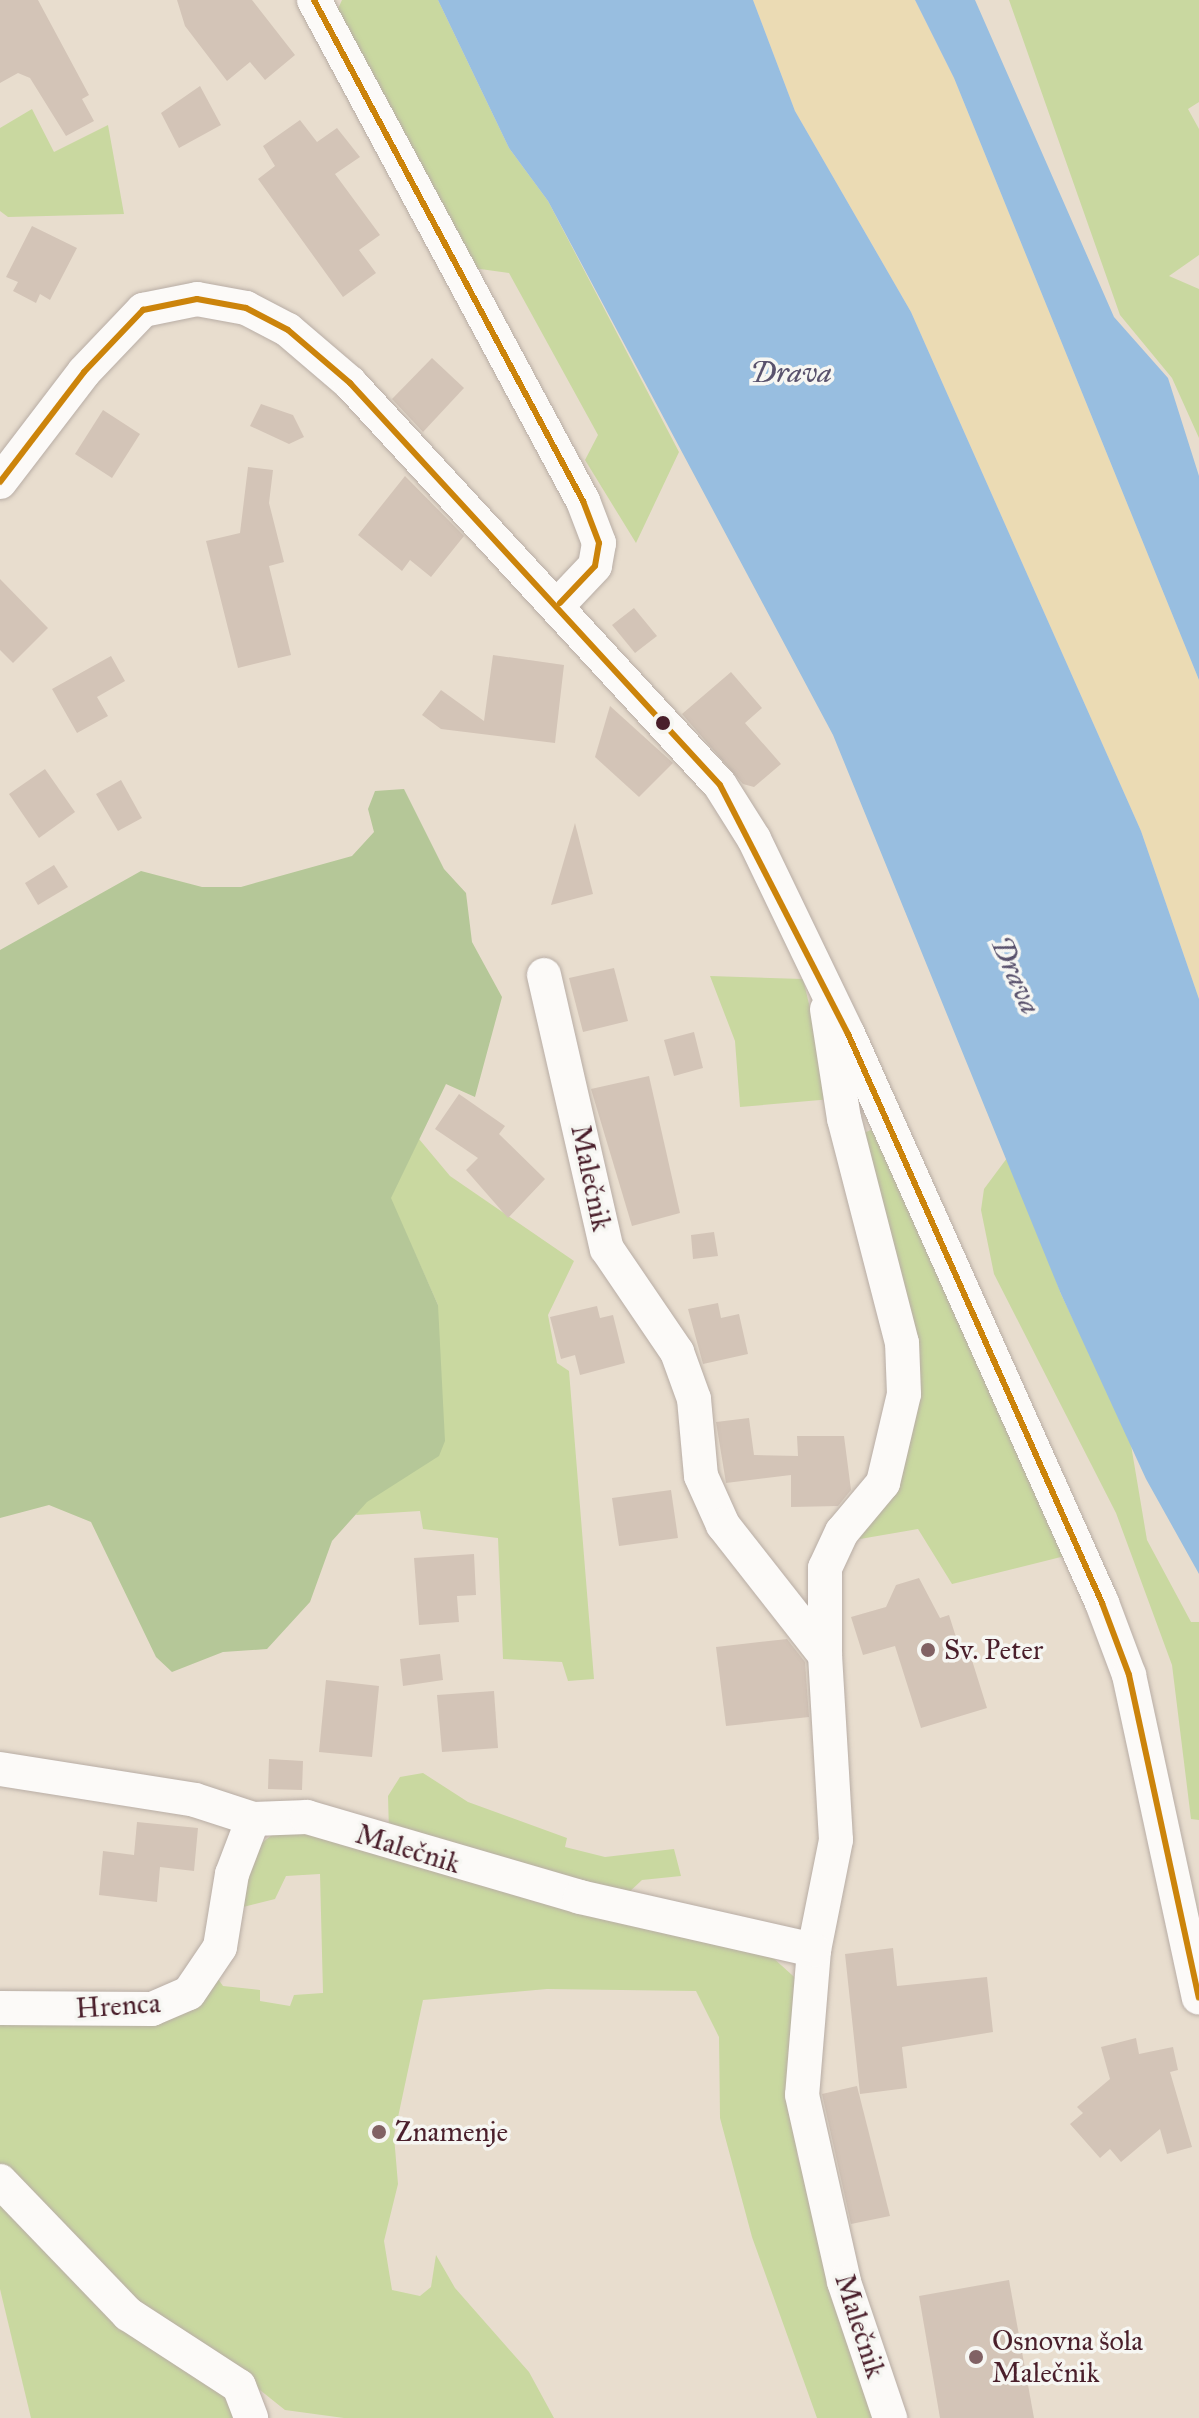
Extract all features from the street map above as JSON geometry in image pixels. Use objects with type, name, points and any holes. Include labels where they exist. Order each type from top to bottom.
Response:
[{"type":"street","points":[[314,0],[583,501],[599,543],[595,566],[560,603]]},
{"type":"street","name":"Malečnik","points":[[0,482],[120,329],[167,302],[222,301],[288,330],[320,355],[560,603],[739,811],[825,989],[1048,1474],[1129,1675],[1199,1998]]},
{"type":"street","name":"Malečnik","points":[[544,975],[607,1249],[677,1352],[694,1399],[701,1476],[723,1525],[825,1655]]},
{"type":"street","name":"Malečnik","points":[[825,989],[844,1119],[902,1343],[904,1394],[883,1483],[842,1532],[825,1568],[825,1655],[836,1840],[814,1950],[806,2130],[890,2418]]},
{"type":"street","name":"Malečnik","points":[[0,1769],[195,1800],[253,1819],[307,1817],[580,1897],[814,1950]]},
{"type":"street","name":"Hrenca","points":[[0,2008],[152,2009],[189,1993],[220,1947],[237,1853],[253,1819]]},
{"type":"street","points":[[0,2181],[128,2314],[239,2386],[251,2418]]},
{"type":"green space","points":[[342,0],[438,0],[509,148],[548,201],[679,452],[636,543],[585,460],[598,435],[509,273],[473,268],[336,13]]},
{"type":"green space","points":[[1009,0],[1199,0],[1199,102],[1188,109],[1199,129],[1199,255],[1169,276],[1199,289],[1199,438],[1172,378],[1120,315]]},
{"type":"green space","points":[[32,109],[54,152],[108,125],[124,214],[8,217],[0,211],[0,128]]},
{"type":"green space","points":[[404,789],[444,869],[466,893],[472,942],[502,997],[475,1097],[446,1084],[391,1198],[438,1305],[445,1441],[439,1456],[367,1502],[332,1541],[310,1602],[267,1649],[223,1652],[172,1672],[156,1657],[91,1522],[49,1505],[0,1518],[0,950],[141,871],[202,887],[241,887],[352,856],[374,832],[368,809],[375,791]]},
{"type":"green space","points":[[710,976],[803,979],[832,1099],[740,1107],[735,1041]]},
{"type":"green space","points":[[879,1126],[1065,1556],[952,1584],[918,1529],[860,1539],[856,1528],[907,1436],[860,1135]]},
{"type":"green space","points":[[419,1139],[450,1176],[574,1261],[548,1315],[557,1363],[569,1371],[594,1679],[568,1681],[562,1662],[503,1659],[498,1538],[423,1529],[420,1511],[356,1515],[438,1305],[390,1198]]},
{"type":"green space","points":[[1010,1154],[1061,1294],[1130,1439],[1147,1540],[1191,1622],[1199,1622],[1199,1820],[1191,1819],[1172,1665],[1116,1513],[994,1274],[981,1210],[984,1189]]},
{"type":"green space","points":[[423,1773],[468,1802],[567,1838],[565,1847],[605,1857],[674,1849],[681,1876],[642,1880],[626,1895],[389,1832],[388,1796],[400,1777]]},
{"type":"green space","points":[[311,1826],[771,1956],[802,1984],[797,2155],[880,2418],[817,2418],[752,2237],[720,2118],[719,2037],[696,1991],[547,1989],[423,2000],[394,2136],[398,2184],[384,2241],[392,2290],[420,2296],[431,2287],[436,2255],[455,2288],[529,2372],[554,2418],[344,2418],[285,2410],[230,2366],[159,2329],[0,2168],[0,2019],[78,2018],[216,1976],[223,1986],[260,1990],[260,2001],[290,2006],[294,1995],[323,1993],[320,1874],[286,1876],[275,1899],[243,1907],[250,1852],[281,1828]]},
{"type":"green space","points":[[0,2194],[232,2386],[244,2418],[31,2418],[0,2289]]},
{"type":"sand","points":[[753,0],[915,0],[954,78],[1199,680],[1199,999],[1141,831],[911,312],[795,111]]},
{"type":"water","name":"Drava","points":[[438,0],[753,0],[795,111],[911,312],[1141,831],[1199,999],[1199,1574],[1146,1479],[1061,1294],[833,735],[548,201],[509,148]]},
{"type":"water","points":[[915,0],[975,0],[1114,317],[1168,378],[1199,476],[1199,680],[954,78]]},
{"type":"building","points":[[0,0],[38,0],[89,95],[82,99],[94,121],[66,136],[30,78],[18,73],[0,83]]},
{"type":"building","points":[[177,0],[252,0],[295,55],[265,80],[250,62],[227,81],[185,26]]},
{"type":"building","points":[[200,86],[221,125],[179,148],[161,113]]},
{"type":"building","points":[[300,120],[317,142],[337,128],[360,157],[335,174],[380,235],[359,250],[376,273],[343,297],[258,179],[275,166],[263,146]]},
{"type":"building","points":[[32,226],[77,248],[50,300],[40,294],[36,303],[13,291],[18,282],[6,277]]},
{"type":"building","points":[[432,358],[464,388],[423,432],[392,399]]},
{"type":"building","points":[[261,404],[293,415],[304,437],[289,444],[250,426]]},
{"type":"building","points":[[103,410],[140,434],[112,478],[75,454]]},
{"type":"building","points":[[248,467],[273,470],[269,503],[284,562],[269,566],[291,655],[238,668],[206,541],[240,533]]},
{"type":"building","points":[[405,476],[464,536],[431,577],[410,560],[402,571],[358,535]]},
{"type":"building","points":[[0,579],[48,628],[13,663],[0,650]]},
{"type":"building","points":[[634,608],[657,636],[635,653],[612,625]]},
{"type":"building","points":[[493,655],[564,665],[555,743],[441,729],[422,715],[441,690],[484,721]]},
{"type":"building","points":[[111,656],[125,681],[97,697],[108,716],[77,733],[52,689]]},
{"type":"building","points":[[731,672],[762,708],[745,723],[781,764],[754,787],[743,784],[682,714]]},
{"type":"building","points":[[610,706],[673,763],[639,797],[595,757]]},
{"type":"building","points":[[45,769],[75,812],[39,838],[9,794]]},
{"type":"building","points":[[121,780],[142,818],[118,831],[96,794]]},
{"type":"building","points":[[575,823],[593,894],[551,905]]},
{"type":"building","points":[[54,865],[68,887],[38,905],[25,883]]},
{"type":"building","points":[[614,968],[628,1021],[583,1032],[569,978]]},
{"type":"building","points":[[694,1032],[703,1068],[674,1076],[664,1040]]},
{"type":"building","points":[[649,1076],[680,1213],[632,1226],[591,1089]]},
{"type":"building","points":[[459,1094],[505,1126],[499,1134],[545,1179],[508,1218],[466,1170],[478,1158],[435,1129]]},
{"type":"building","points":[[714,1232],[718,1256],[693,1259],[691,1235]]},
{"type":"building","points":[[718,1303],[721,1318],[739,1314],[748,1354],[703,1364],[688,1309]]},
{"type":"building","points":[[597,1306],[600,1318],[613,1315],[625,1363],[580,1375],[575,1355],[561,1359],[550,1317]]},
{"type":"building","points":[[749,1418],[754,1455],[798,1456],[797,1436],[844,1436],[851,1490],[838,1506],[791,1507],[791,1475],[726,1483],[716,1422]]},
{"type":"building","points":[[671,1490],[678,1538],[619,1546],[612,1498]]},
{"type":"building","points":[[474,1554],[476,1595],[457,1596],[459,1622],[419,1625],[414,1558]]},
{"type":"building","name":"Sv. Peter","points":[[919,1578],[940,1618],[949,1615],[962,1656],[970,1654],[987,1708],[921,1728],[895,1646],[863,1655],[851,1617],[886,1607],[896,1585]]},
{"type":"building","points":[[787,1639],[805,1662],[809,1717],[726,1726],[716,1647]]},
{"type":"building","points":[[440,1654],[443,1680],[403,1686],[400,1659]]},
{"type":"building","points":[[326,1680],[379,1686],[372,1757],[319,1752]]},
{"type":"building","points":[[494,1691],[498,1748],[442,1752],[437,1695]]},
{"type":"building","points":[[269,1759],[303,1761],[302,1790],[268,1789]]},
{"type":"building","points":[[137,1822],[198,1828],[194,1871],[160,1867],[157,1902],[99,1895],[103,1851],[134,1855]]},
{"type":"building","points":[[893,1948],[897,1986],[987,1977],[993,2032],[902,2047],[907,2088],[860,2094],[845,1954]]},
{"type":"building","points":[[1136,2038],[1139,2054],[1173,2047],[1178,2070],[1170,2072],[1192,2147],[1167,2154],[1160,2129],[1121,2162],[1110,2149],[1100,2158],[1070,2124],[1083,2113],[1077,2107],[1110,2079],[1101,2047]]},
{"type":"building","points":[[857,2086],[890,2216],[851,2224],[822,2094]]},
{"type":"building","name":"Osnovna šola Malečnik","points":[[1009,2280],[1034,2418],[940,2418],[919,2296]]},
{"type":"transit line","points":[[314,0],[583,501],[599,543],[595,566],[560,603]]},
{"type":"transit line","points":[[0,482],[84,372],[143,310],[197,299],[246,308],[288,330],[350,383],[720,785],[848,1034],[1102,1603],[1129,1675],[1199,1998]]},
{"type":"place","name":"Sv. Peter","points":[[928,1650]]},
{"type":"place","name":"Znamenje","points":[[379,2132]]},
{"type":"place","name":"Osnovna šola Malečnik","points":[[976,2357]]}]
